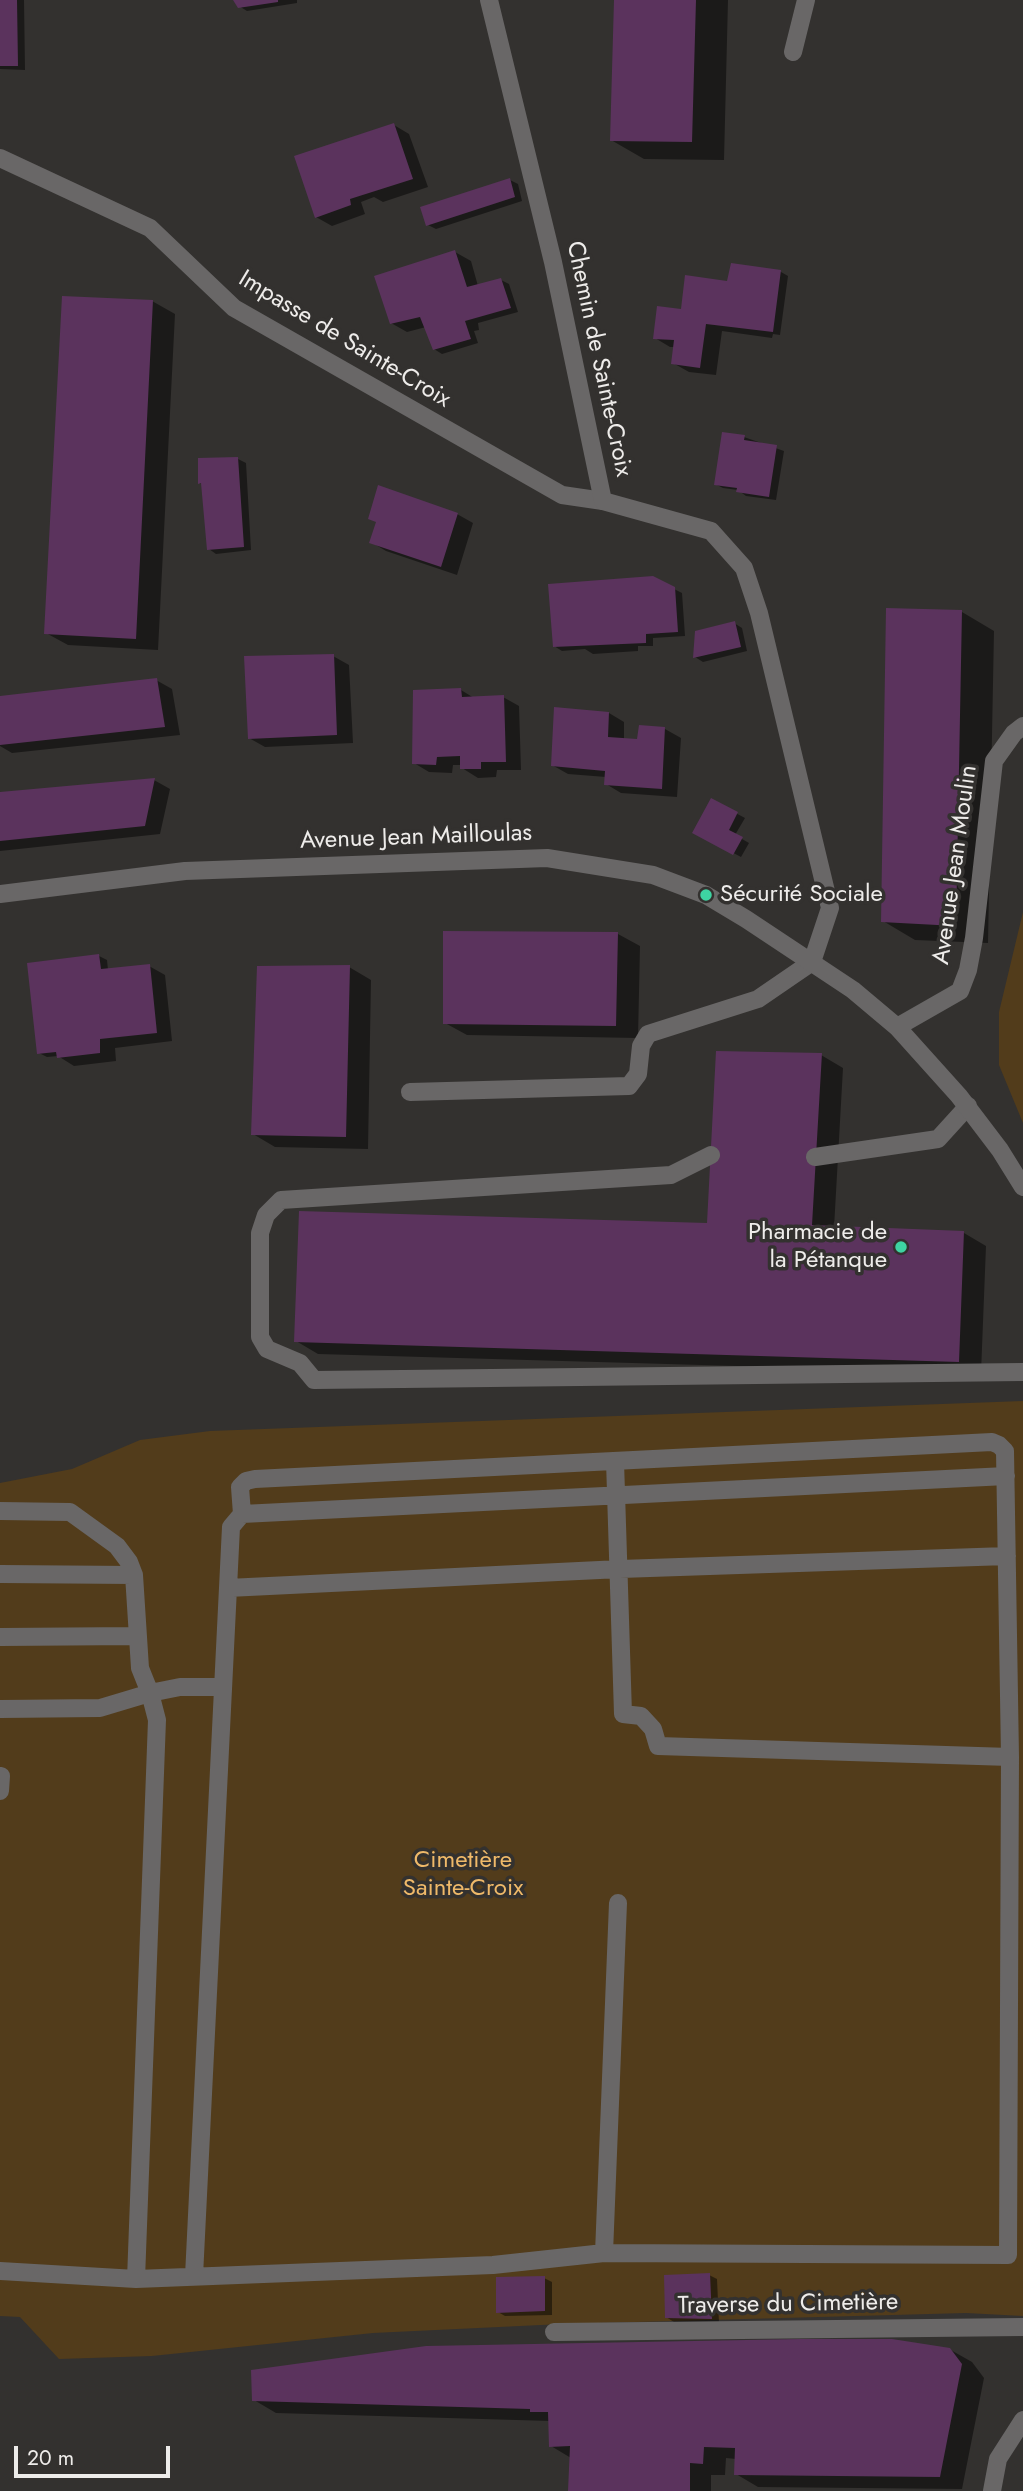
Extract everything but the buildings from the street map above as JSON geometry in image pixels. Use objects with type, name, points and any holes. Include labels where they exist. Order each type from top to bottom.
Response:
[{"type":"street","name":"Chemin de Sainte-Croix","points":[[489,0],[553,262],[603,501],[711,531],[744,568],[759,612],[830,908],[812,962]]},
{"type":"street","points":[[793,52],[806,0]]},
{"type":"street","name":"Impasse de Sainte-Croix","points":[[0,158],[150,228],[234,308],[489,454],[562,495],[603,501]]},
{"type":"street","name":"Avenue Jean Moulin","points":[[897,1027],[960,991],[968,970],[974,938],[994,761],[1014,733],[1023,726]]},
{"type":"street","name":"Avenue Jean Mailloulas","points":[[0,894],[185,871],[547,858],[653,875],[706,895],[853,990],[897,1027],[968,1106],[1023,1187]]},
{"type":"street","points":[[411,1092],[629,1086],[638,1074],[641,1046],[648,1034],[758,999],[812,962]]},
{"type":"street","points":[[815,1157],[938,1139],[968,1106]]},
{"type":"street","points":[[711,1155],[671,1175],[281,1200],[266,1215],[260,1233],[260,1337],[267,1349],[300,1363],[314,1380],[1023,1372]]},
{"type":"street","points":[[0,2271],[136,2279],[493,2265],[604,2253],[1009,2255],[1010,1756],[1005,1451],[992,1442],[255,1479],[246,1481],[240,1487],[242,1514]]},
{"type":"street","points":[[615,1461],[623,1714],[641,1716],[653,1729],[658,1746],[1010,1756]]},
{"type":"street","points":[[194,2276],[230,1527],[242,1514],[1006,1476]]},
{"type":"street","points":[[0,1511],[70,1512],[117,1546],[130,1562],[134,1575],[140,1668],[157,1720],[136,2279]]},
{"type":"street","points":[[228,1588],[620,1569],[1007,1556]]},
{"type":"street","points":[[0,1574],[134,1575]]},
{"type":"street","points":[[0,1637],[136,1636]]},
{"type":"street","points":[[0,1709],[100,1708],[180,1687],[223,1687]]},
{"type":"street","points":[[0,1791],[1,1776]]},
{"type":"street","points":[[604,2253],[618,1903]]},
{"type":"street","name":"Traverse du Cimetière","points":[[554,2332],[1023,2327]]},
{"type":"street","points":[[992,2491],[998,2459],[1023,2420]]},
{"type":"green space","points":[[1023,912],[1023,1123],[999,1065],[999,1012]]},
{"type":"green space","name":"Cimetière Sainte-Croix","points":[[1023,1401],[1023,2316],[966,2313],[562,2324],[373,2333],[152,2356],[59,2359],[20,2317],[0,2316],[0,1483],[72,1469],[140,1440],[210,1431]]},
{"type":"place","name":"Sécurité Sociale","points":[[706,895]]},
{"type":"place","name":"Pharmacie de la Pétanque","points":[[901,1247]]}]
